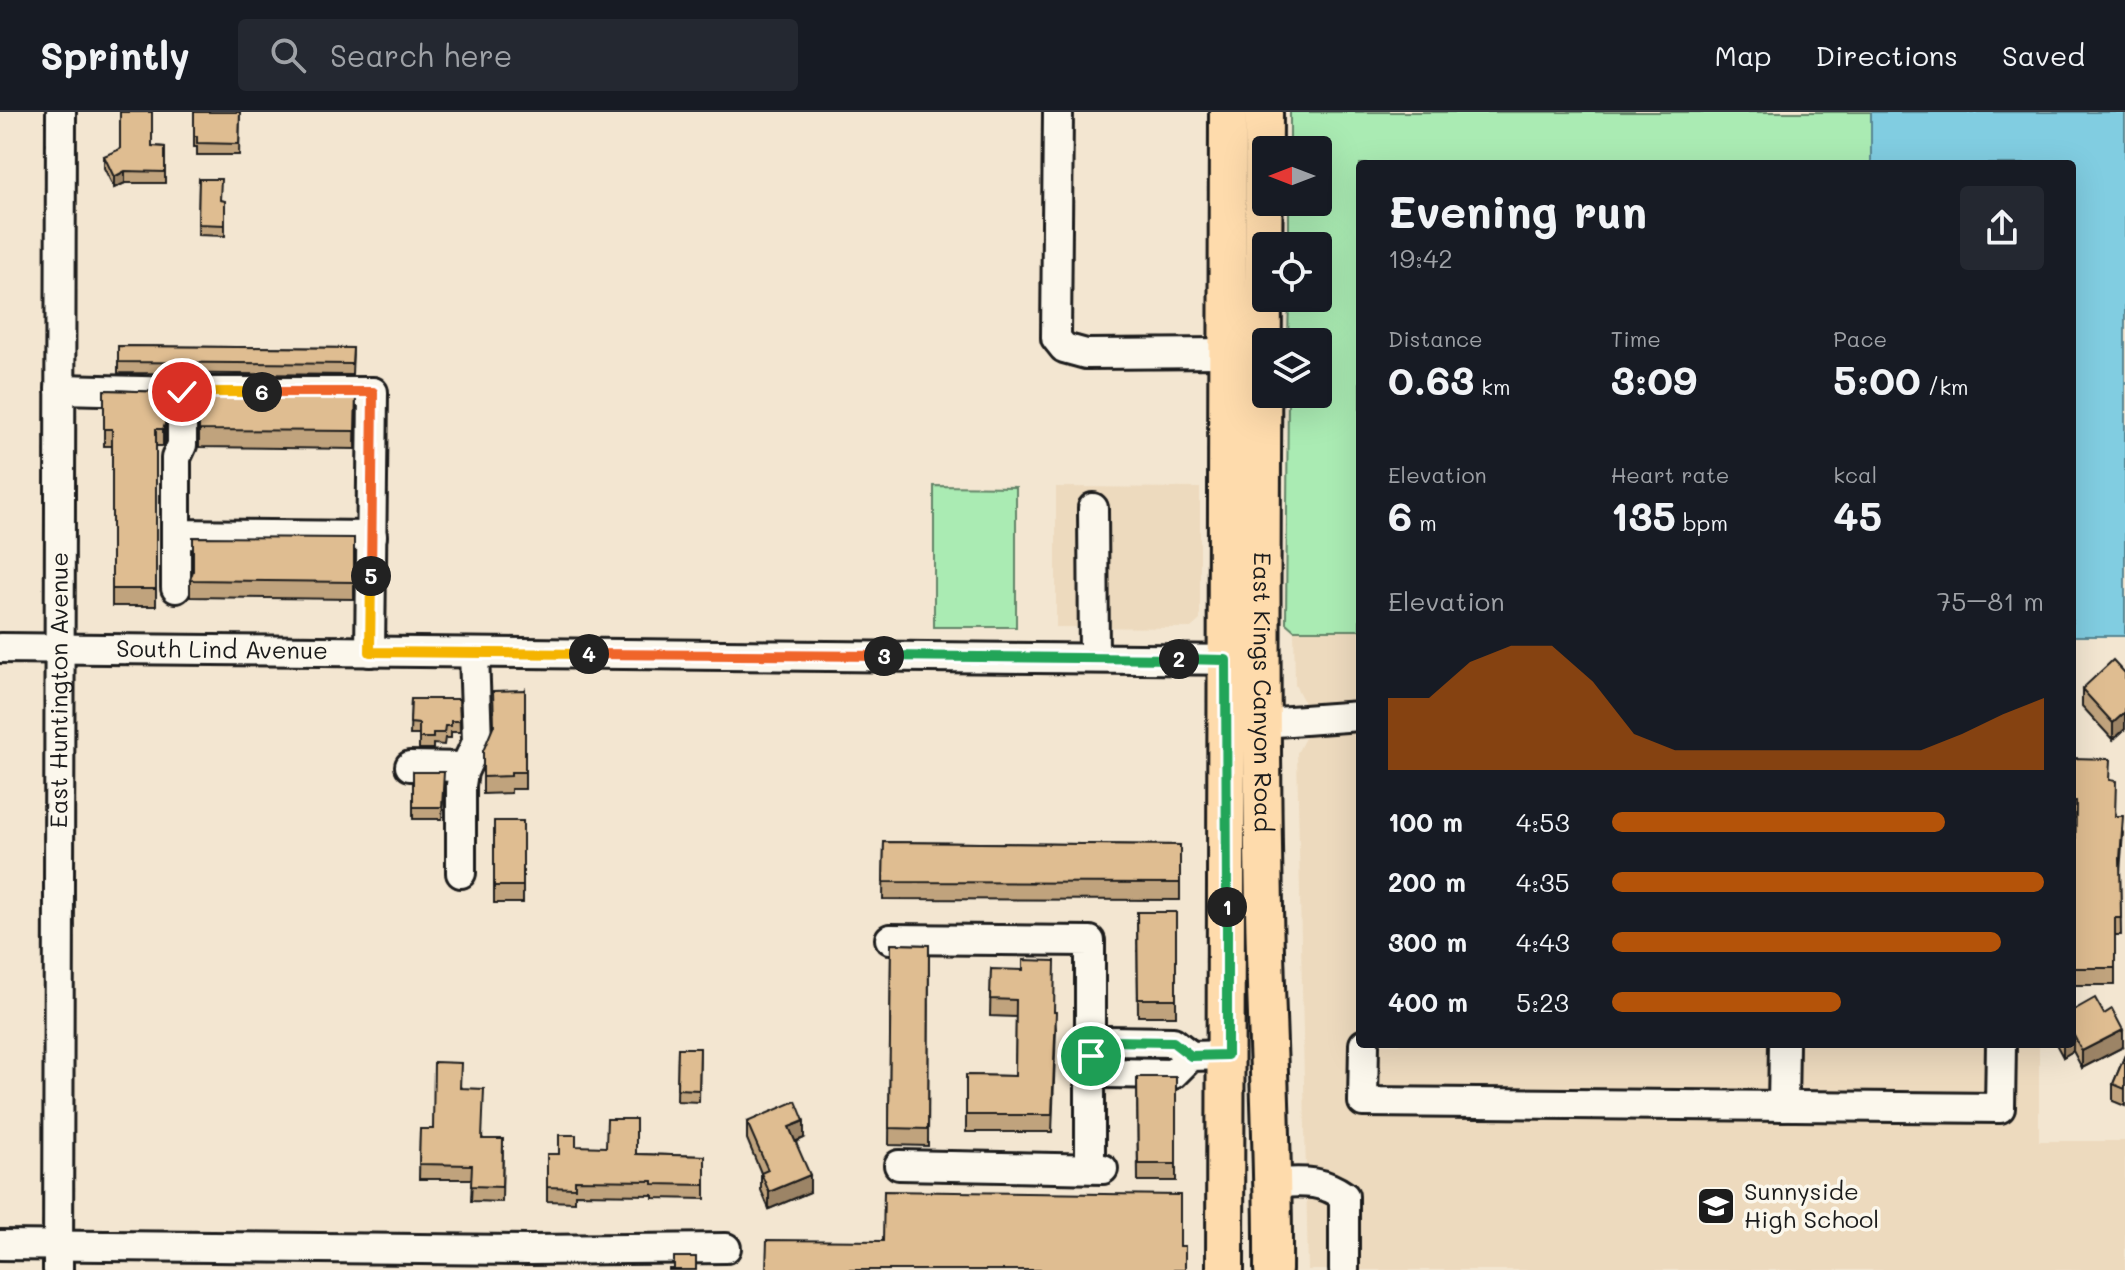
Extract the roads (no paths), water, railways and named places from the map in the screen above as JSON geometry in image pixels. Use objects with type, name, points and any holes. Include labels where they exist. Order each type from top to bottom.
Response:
[{"type":"main road","name":"East Kings Canyon Road","points":[[1225,1270],[1228,112]]},
{"type":"main road","name":"East Kings Canyon Road","points":[[1264,112],[1262,723],[1264,910],[1274,1183],[1273,1270]]},
{"type":"street","name":"East Huntington Avenue","points":[[58,1258],[61,112]]},
{"type":"street","points":[[1058,112],[1056,338],[1064,348],[1086,354],[1227,353]]},
{"type":"street","points":[[60,389],[373,392],[370,652]]},
{"type":"street","points":[[176,588],[176,458],[182,445],[182,392]]},
{"type":"street","points":[[1093,508],[1094,658]]},
{"type":"street","points":[[176,534],[372,536]]},
{"type":"street","name":"South Lind Avenue","points":[[0,648],[1262,660]]},
{"type":"street","points":[[461,873],[461,785],[465,767],[477,742],[474,653]]},
{"type":"street","points":[[1262,723],[1356,716]]},
{"type":"street","points":[[410,766],[465,767]]},
{"type":"street","points":[[890,939],[1090,941],[1096,1168],[899,1165]]},
{"type":"street","points":[[1091,1056],[1107,1041],[1173,1042],[1191,1056],[1227,1055]]},
{"type":"street","points":[[1364,1048],[1363,1102],[2000,1108],[2001,1048]]},
{"type":"street","points":[[1783,1106],[1784,1048]]},
{"type":"street","points":[[1274,1183],[1329,1185],[1344,1196],[1344,1270]]},
{"type":"street","points":[[0,1245],[58,1258],[530,1260],[726,1248]]},
{"type":"water","points":[[1871,112],[2125,112],[2125,636],[2076,636],[2076,160],[1871,160]]},
{"type":"place","name":"Sunnyside High School","points":[[1716,1206]]}]
